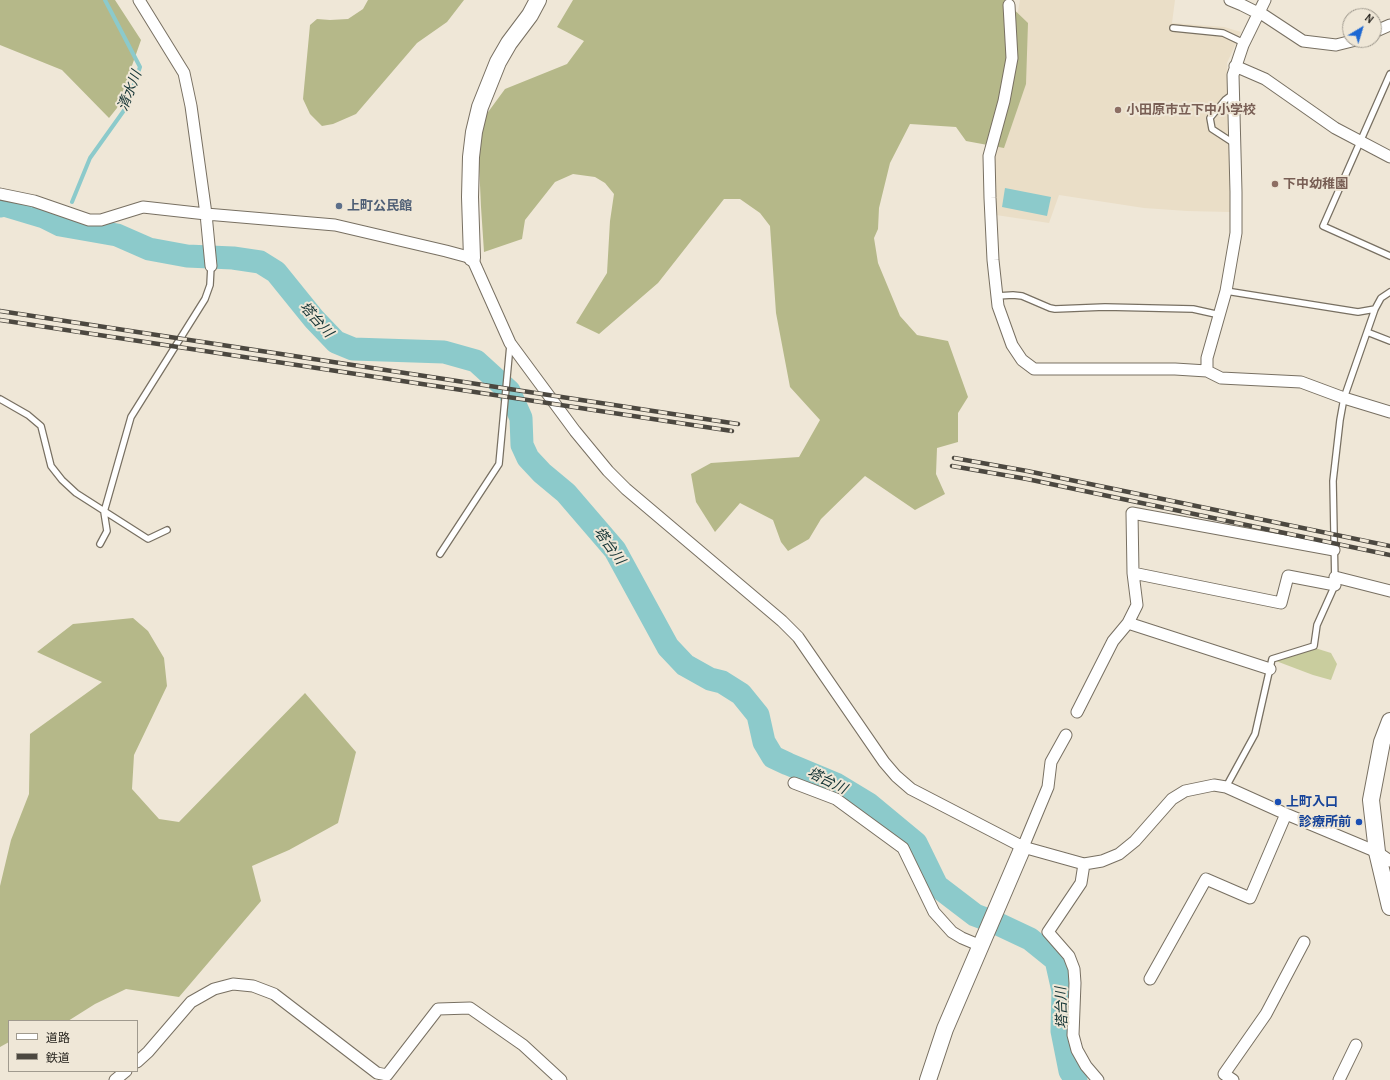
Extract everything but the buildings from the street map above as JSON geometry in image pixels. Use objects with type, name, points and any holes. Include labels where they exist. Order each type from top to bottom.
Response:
[{"type":"street","points":[[139,0],[184,73],[191,106],[206,214],[211,266]]},
{"type":"street","points":[[538,0],[498,62],[480,108],[474,132],[471,157],[470,197],[472,258],[510,343],[575,431],[608,471],[626,489],[782,621],[798,637],[884,762],[896,776],[912,789],[1023,847],[1084,864],[1102,861],[1119,854],[1135,841],[1172,799],[1185,791],[1214,785],[1226,787],[1383,857]]},
{"type":"street","points":[[1230,0],[1258,12],[1303,41],[1336,45],[1342,44]]},
{"type":"street","points":[[1207,371],[1207,358],[1226,291],[1236,233],[1233,74],[1244,43],[1265,0]]},
{"type":"street","points":[[1008,2],[1012,58],[1004,101],[989,156],[993,253],[998,306],[1012,345],[1022,360],[1034,369],[1152,368],[1207,371],[1221,378],[1301,382],[1344,398],[1390,412]]},
{"type":"street","points":[[1235,66],[1265,79],[1335,128],[1390,158]]},
{"type":"street","points":[[0,194],[34,201],[89,220],[101,220],[143,207],[335,225],[472,258]]},
{"type":"street","points":[[1077,712],[1113,641],[1128,623],[1136,605],[1133,574],[1132,513],[1334,550]]},
{"type":"street","points":[[1133,574],[1281,602],[1288,576],[1335,581],[1390,591]]},
{"type":"street","points":[[1128,623],[1270,669]]},
{"type":"street","points":[[1390,721],[1382,742],[1372,800],[1383,857],[1390,907]]},
{"type":"street","points":[[928,1080],[945,1030],[1048,787],[1051,762],[1066,735]]},
{"type":"street","points":[[794,783],[836,799],[903,848],[934,912],[952,932],[962,938],[983,942]]},
{"type":"street","points":[[1150,979],[1206,879],[1250,898],[1286,814]]},
{"type":"street","points":[[1084,864],[1081,883],[1048,932],[1069,956],[1074,969],[1075,983],[1073,1035],[1077,1050],[1086,1066],[1098,1080]]},
{"type":"street","points":[[1233,1080],[1224,1074],[1266,1014],[1304,942]]},
{"type":"street","points":[[138,1061],[148,1052],[191,1002],[214,989],[233,984],[253,986],[274,994],[377,1073],[387,1075],[438,1009],[470,1008],[523,1045],[561,1080]]},
{"type":"street","points":[[1339,1080],[1356,1045]]},
{"type":"street","points":[[115,1080],[125,1072]]},
{"type":"lane","points":[[1173,28],[1223,33],[1244,43]]},
{"type":"lane","points":[[1390,74],[1323,226],[1390,256]]},
{"type":"lane","points":[[1233,94],[1225,100],[1210,118],[1212,129],[1235,144]]},
{"type":"lane","points":[[100,544],[107,531],[104,512],[131,417],[205,299],[210,285],[211,266]]},
{"type":"lane","points":[[1226,291],[1358,312],[1375,309]]},
{"type":"lane","points":[[1226,787],[1255,734],[1272,659],[1314,646],[1317,625],[1335,581],[1333,481],[1344,398],[1375,309],[1381,298],[1390,292]]},
{"type":"lane","points":[[997,296],[1022,296],[1050,308],[1056,309],[1105,307],[1193,309],[1220,316]]},
{"type":"lane","points":[[1367,332],[1390,341]]},
{"type":"lane","points":[[440,554],[499,464],[510,343]]},
{"type":"lane","points":[[0,400],[28,415],[41,426],[51,466],[62,480],[76,493],[148,539],[167,530]]},
{"type":"shaded area","name":"小田原市立下中小学校","points":[[1020,0],[1175,0],[1172,23],[1224,27],[1241,32],[1227,63],[1231,135],[1229,149],[1230,212],[1144,208],[1059,195],[1049,223],[996,215],[994,165],[1013,19],[1018,11]]},
{"type":"green space","points":[[0,0],[115,0],[141,40],[117,108],[109,118],[62,70],[0,45]]},
{"type":"green space","points":[[368,0],[464,0],[447,22],[417,43],[356,114],[333,124],[322,126],[310,114],[303,99],[310,25],[317,19],[348,19],[363,9]]},
{"type":"green space","points":[[573,0],[1004,0],[1028,23],[1026,84],[1004,148],[966,141],[956,127],[910,124],[890,163],[879,208],[878,229],[874,238],[878,263],[900,316],[917,335],[948,341],[968,397],[958,413],[958,442],[937,448],[936,474],[945,494],[915,510],[865,476],[821,519],[809,539],[788,551],[781,542],[773,520],[740,503],[715,532],[696,502],[691,474],[711,463],[799,457],[820,420],[790,387],[776,313],[770,226],[760,213],[740,199],[724,199],[658,283],[599,334],[576,323],[607,273],[610,221],[614,194],[605,183],[595,177],[573,174],[555,182],[525,220],[522,239],[484,252],[479,163],[483,119],[505,89],[567,64],[584,41],[557,27]]},
{"type":"green space","points":[[133,618],[148,631],[164,658],[167,686],[134,755],[132,789],[159,819],[179,822],[305,693],[356,752],[338,823],[289,850],[252,866],[261,901],[179,997],[126,989],[95,1004],[70,1020],[8,1020],[8,1043],[0,1047],[0,886],[11,840],[29,794],[30,734],[102,682],[37,652],[73,624]]},
{"type":"green space","points":[[1315,648],[1331,653],[1337,664],[1331,680],[1276,661]]},
{"type":"water","points":[[1005,188],[1051,197],[1047,216],[1002,207]]},
{"type":"waterway","name":"清水川","points":[[72,202],[90,158],[125,109],[140,67],[105,0]]},
{"type":"waterway","name":"塔台川","points":[[0,206],[4,205],[44,217],[60,225],[117,235],[149,249],[187,256],[233,258],[260,262],[276,272],[314,319],[336,342],[353,349],[444,352],[476,361],[509,391],[521,418],[522,445],[528,458],[542,473],[566,493],[615,550],[668,647],[685,665],[710,679],[722,682],[741,694],[758,715],[764,742],[773,757],[836,784],[869,804],[916,843],[937,886],[975,915],[1030,939],[1056,960],[1063,991],[1062,1031],[1070,1071],[1076,1080]]},
{"type":"waterway","name":"清水川","points":[[60,225],[64,218]]},
{"type":"railway","points":[[0,311],[738,424]]},
{"type":"railway","points":[[0,320],[732,431]]},
{"type":"railway","points":[[954,458],[1027,471],[1390,546]]},
{"type":"railway","points":[[952,466],[1027,479],[1390,555]]},
{"type":"place","name":"小田原市立下中小学校","points":[[1118,110]]},
{"type":"place","name":"下中幼稚園","points":[[1275,184]]},
{"type":"place","name":"上町公民館","points":[[339,206]]},
{"type":"place","name":"上町入口","points":[[1278,802]]},
{"type":"place","name":"診療所前","points":[[1359,822]]}]
